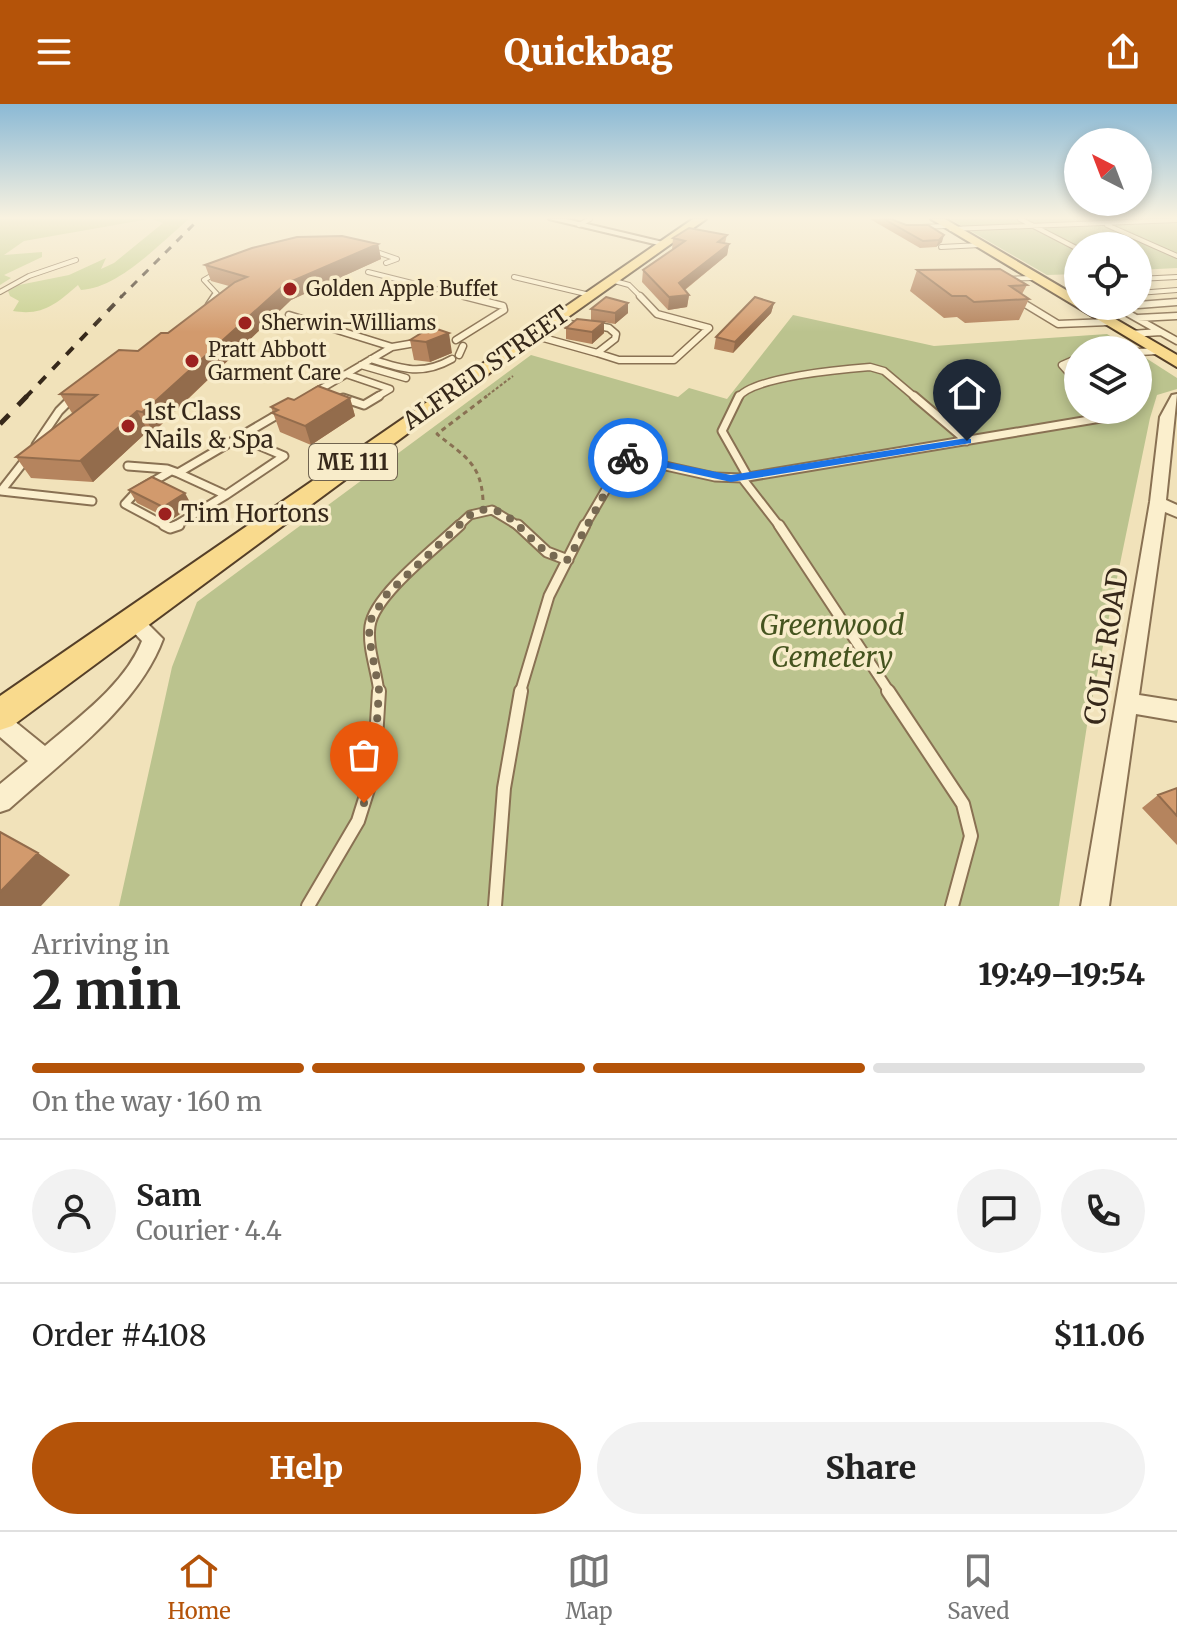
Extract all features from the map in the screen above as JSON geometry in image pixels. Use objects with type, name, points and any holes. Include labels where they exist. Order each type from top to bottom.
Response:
[{"type":"main road","name":"ALFRED STREET","points":[[0,715],[644,256]]},
{"type":"main road","points":[[999,256],[1064,296]]},
{"type":"main road","points":[[1125,320],[1158,351],[1177,362]]},
{"type":"street","name":"COLE ROAD","points":[[1095,906],[1158,502],[1167,417],[1177,398]]},
{"type":"street","points":[[1158,502],[1177,512]]},
{"type":"street","points":[[0,800],[124,686],[148,656],[152,636],[133,621]]},
{"type":"street","points":[[1125,702],[1177,711]]},
{"type":"street","points":[[0,723],[44,760]]},
{"type":"lane","points":[[386,256],[397,259]]},
{"type":"lane","points":[[389,256],[397,259]]},
{"type":"lane","points":[[386,263],[397,259]]},
{"type":"lane","points":[[0,292],[29,276],[76,260]]},
{"type":"lane","points":[[207,308],[217,294],[204,280],[220,272]]},
{"type":"lane","points":[[361,365],[410,374],[430,371],[454,356],[463,346],[453,340],[504,310],[503,306],[368,272]]},
{"type":"lane","points":[[514,277],[590,295]]},
{"type":"lane","points":[[1152,278],[1177,277]]},
{"type":"lane","points":[[994,281],[1034,278]]},
{"type":"lane","points":[[533,335],[619,360],[674,360],[709,328],[657,314],[629,285],[611,280]]},
{"type":"lane","points":[[1152,292],[1177,290]]},
{"type":"lane","points":[[1006,291],[1058,324],[1075,320]]},
{"type":"lane","points":[[1152,304],[1177,302]]},
{"type":"lane","points":[[289,315],[392,347]]},
{"type":"lane","points":[[1133,326],[1177,316]]},
{"type":"lane","points":[[553,321],[576,326],[593,324],[615,331],[615,339],[597,353]]},
{"type":"lane","points":[[1133,326],[1161,332],[1177,331]]},
{"type":"lane","points":[[1133,326],[1161,332],[1177,341]]},
{"type":"lane","points":[[309,396],[392,347],[427,340]]},
{"type":"lane","points":[[1152,351],[1158,351]]},
{"type":"lane","points":[[371,359],[410,374]]},
{"type":"lane","points":[[952,906],[971,836],[963,804],[745,477],[722,431],[735,400],[753,386],[862,367],[880,369],[967,441]]},
{"type":"lane","points":[[346,374],[390,389]]},
{"type":"lane","points":[[319,390],[364,405],[410,374]]},
{"type":"lane","points":[[78,392],[59,411],[1,491],[92,501]]},
{"type":"lane","points":[[239,437],[284,456],[184,523],[170,528],[125,504],[137,491],[287,409]]},
{"type":"lane","points":[[495,906],[501,796],[516,714],[550,593],[625,457],[715,477],[745,477],[1070,424]]},
{"type":"lane","points":[[128,466],[174,472],[226,495]]},
{"type":"lane","points":[[308,906],[358,821],[374,770],[379,690],[368,630],[373,613],[387,594],[470,515],[484,508],[511,519],[543,549],[568,560]]},
{"type":"path","points":[[484,508],[482,480],[475,465],[437,434],[513,376]]},
{"type":"green space","points":[[0,256],[42,256],[4,275],[11,278],[0,285]]},
{"type":"green space","points":[[122,256],[146,256],[110,282],[81,290],[78,285],[56,303],[41,310],[13,311],[19,301],[8,291],[19,285],[69,275],[106,258],[101,269]]},
{"type":"green space","points":[[1015,256],[1064,256],[1064,274],[1047,275]]},
{"type":"green space","points":[[1152,256],[1177,256],[1177,268],[1152,269]]},
{"type":"green space","name":"Greenwood Cemetery","points":[[793,315],[934,346],[1064,337],[1064,424],[1149,424],[1088,719],[1059,906],[119,906],[172,667],[197,602],[531,355],[678,397],[689,388],[727,399]]},
{"type":"green space","name":"Greenwood Cemetery","points":[[1152,362],[1177,378],[1177,389],[1157,395],[1152,411]]},
{"type":"building","points":[[229,256],[349,256],[285,284],[150,406],[142,412],[137,411],[80,461],[16,457],[97,395],[60,394],[119,350],[138,351],[161,333],[168,333],[235,282],[247,277],[205,265]]},
{"type":"building","points":[[663,256],[713,256],[679,283],[689,295],[669,297],[643,270]]},
{"type":"building","points":[[1000,269],[1027,285],[1010,286],[1029,299],[974,302],[966,296],[952,296],[917,270]]},
{"type":"building","points":[[606,297],[628,303],[615,313],[591,309]]},
{"type":"building","points":[[755,297],[774,303],[735,342],[716,337]]},
{"type":"building","points":[[577,319],[604,322],[592,332],[566,328]]},
{"type":"building","points":[[431,327],[449,333],[426,342],[410,340]]},
{"type":"building","points":[[318,386],[350,398],[305,426],[272,413],[278,410],[271,407],[288,398],[294,400]]},
{"type":"building","points":[[152,477],[185,493],[163,507],[129,490]]},
{"type":"building","points":[[1177,788],[1177,816],[1158,795]]},
{"type":"building","points":[[0,832],[38,853],[0,892]]},
{"type":"railway","points":[[122,296],[162,256]]},
{"type":"railway","points":[[25,398],[122,296]]},
{"type":"railway","points":[[0,424],[27,396]]},
{"type":"way so far","points":[[364,803],[376,751],[378,681],[368,630],[378,605],[470,515],[484,508],[511,519],[543,549],[568,560],[625,457],[628,458]]},
{"type":"place","name":"Golden Apple Buffet","points":[[290,289]]},
{"type":"place","name":"Sherwin-Williams","points":[[245,323]]},
{"type":"place","name":"Pratt Abbott Garment Care","points":[[192,361]]},
{"type":"place","name":"1st Class Nails & Spa","points":[[128,426]]},
{"type":"place","name":"Tim Hortons","points":[[165,514]]},
{"type":"route","points":[[628,458],[731,479],[967,441]]}]
